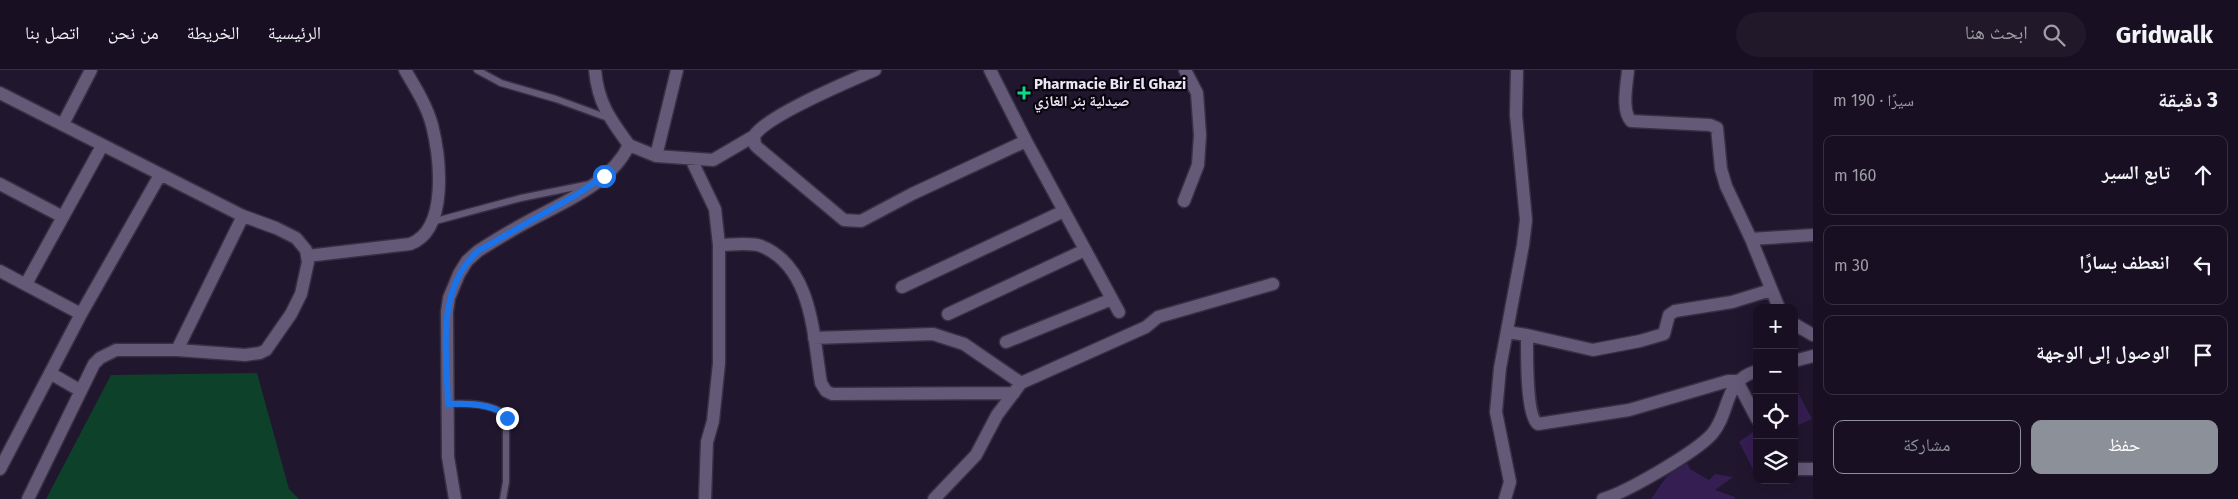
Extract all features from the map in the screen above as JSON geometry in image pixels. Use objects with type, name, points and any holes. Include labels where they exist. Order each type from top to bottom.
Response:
[{"type":"street","points":[[63,124],[91,70]]},
{"type":"street","points":[[307,256],[410,244],[424,237],[428,232],[436,211],[439,195],[433,133],[425,107],[405,70]]},
{"type":"street","points":[[595,70],[602,103],[608,118],[629,145],[656,156],[704,161],[720,158],[754,136],[760,129],[801,104],[875,70]]},
{"type":"street","points":[[656,156],[677,70]]},
{"type":"street","points":[[990,70],[1026,141],[1119,312]]},
{"type":"street","points":[[1184,201],[1198,165],[1200,135],[1197,93],[1185,70]]},
{"type":"street","points":[[1505,499],[1510,482],[1496,412],[1500,368],[1526,220],[1516,115],[1516,70]]},
{"type":"street","points":[[1628,70],[1626,108],[1628,119],[1710,125],[1717,128],[1720,160],[1726,186],[1751,239],[1777,304]]},
{"type":"street","points":[[0,93],[243,216],[276,228],[296,238],[306,250],[308,262],[301,294],[291,314],[266,350],[260,353],[246,355],[177,350],[116,350],[108,353],[94,364],[28,499]]},
{"type":"street","points":[[754,136],[755,145],[839,217],[849,222],[856,222],[1026,141]]},
{"type":"street","points":[[455,499],[448,457],[447,312],[453,287],[467,261],[478,251],[594,183],[617,166],[629,145]]},
{"type":"street","points":[[26,284],[102,146]]},
{"type":"street","points":[[691,159],[715,209],[719,245],[719,363],[713,420],[707,442],[705,499]]},
{"type":"street","points":[[0,469],[81,314],[160,174]]},
{"type":"street","points":[[0,184],[63,217]]},
{"type":"street","points":[[902,287],[1064,211]]},
{"type":"street","points":[[177,350],[243,216]]},
{"type":"street","points":[[1751,239],[1813,235]]},
{"type":"street","points":[[719,245],[760,246],[781,258],[797,277],[807,302],[822,383],[826,391],[832,394],[1018,388],[1146,327],[1158,317],[1273,284]]},
{"type":"street","points":[[948,314],[1085,250]]},
{"type":"street","points":[[0,271],[81,314]]},
{"type":"street","points":[[1507,332],[1579,348],[1600,349],[1664,334],[1669,315],[1674,311],[1732,302],[1770,290]]},
{"type":"street","points":[[1006,342],[1112,299]]},
{"type":"street","points":[[1798,326],[1813,335]]},
{"type":"street","points":[[814,338],[933,334],[964,344],[1018,388]]},
{"type":"street","points":[[1527,335],[1532,409],[1534,420],[1538,424],[1629,410],[1721,383],[1737,382]]},
{"type":"street","points":[[1798,360],[1813,356]]},
{"type":"street","points":[[1603,499],[1624,490],[1703,443],[1718,426],[1737,382],[1743,375],[1753,372]]},
{"type":"street","points":[[50,373],[81,391]]},
{"type":"street","points":[[1737,382],[1753,412]]},
{"type":"street","points":[[934,499],[976,455],[997,416],[1018,388]]},
{"type":"street","points":[[1798,469],[1813,469]]},
{"type":"lane","points":[[477,70],[502,83],[556,99],[608,118]]},
{"type":"lane","points":[[431,222],[521,198],[594,183]]},
{"type":"lane","points":[[448,404],[470,403],[499,411],[506,415],[506,482],[503,499]]},
{"type":"green space","points":[[257,373],[289,489],[299,499],[46,499],[111,375]]},
{"type":"building","points":[[1798,393],[1812,419],[1798,425]]},
{"type":"building","points":[[1753,432],[1753,469],[1739,442]]},
{"type":"building","points":[[1687,463],[1690,469],[1709,480],[1715,474],[1733,477],[1715,490],[1735,497],[1735,499],[1651,499],[1667,476]]},
{"type":"place","name":"Pharmacie Bir El Ghazi صيدلية بئر الغازي","points":[[1024,93]]},
{"type":"route","points":[[507,418],[503,412],[470,403],[448,404],[446,328],[449,298],[453,287],[467,261],[478,251],[576,195],[604,176]]}]
